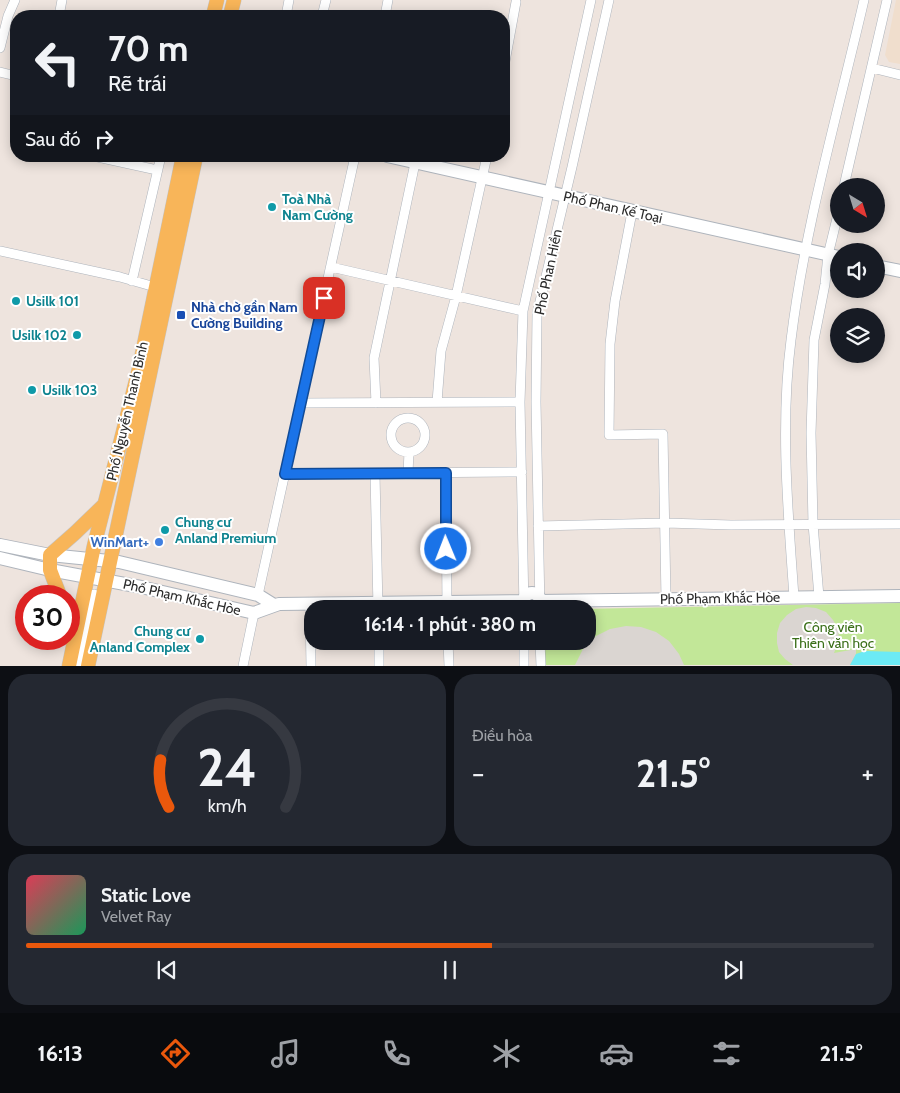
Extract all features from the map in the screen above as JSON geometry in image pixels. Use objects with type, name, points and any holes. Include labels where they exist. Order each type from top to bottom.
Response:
[{"type":"main road","name":"Phố Nguyễn Thanh Bình","points":[[80,615],[105,503],[139,369],[182,162]]},
{"type":"main road","name":"Phố Nguyễn Thanh Bình","points":[[88,666],[195,162]]},
{"type":"main road","points":[[56,585],[50,570],[50,555],[105,503]]},
{"type":"main road","name":"Phố Nguyễn Thanh Bình","points":[[69,666],[73,650]]},
{"type":"street","name":"Phố Phan Hiền","points":[[524,600],[520,402],[522,311],[591,0]]},
{"type":"street","name":"Phố Phan Hiền","points":[[539,600],[536,402],[537,314],[609,0]]},
{"type":"street","points":[[794,597],[785,430],[791,341],[805,249],[864,0]]},
{"type":"street","points":[[846,178],[887,0]]},
{"type":"street","points":[[510,34],[516,2]]},
{"type":"street","points":[[0,48],[10,14]]},
{"type":"street","points":[[872,68],[900,75]]},
{"type":"street","points":[[120,162],[157,170]]},
{"type":"street","points":[[132,281],[159,162]]},
{"type":"street","points":[[243,666],[354,162]]},
{"type":"street","name":"Phố Phan Kế Toại","points":[[411,162],[830,255]]},
{"type":"street","points":[[437,402],[441,351],[456,296],[486,162]]},
{"type":"street","points":[[376,403],[374,358],[415,163]]},
{"type":"street","points":[[632,212],[614,301],[610,344],[609,435],[663,434],[666,599]]},
{"type":"street","points":[[0,251],[155,287]]},
{"type":"street","points":[[819,596],[813,524],[811,433],[814,340],[830,266]]},
{"type":"street","points":[[331,267],[522,311]]},
{"type":"street","points":[[885,268],[900,271]]},
{"type":"street","points":[[301,403],[520,402]]},
{"type":"street","points":[[407,403],[409,419]]},
{"type":"street","points":[[413,418],[422,424],[426,434],[423,445],[415,452],[404,452],[395,447],[391,437],[394,426],[402,419],[409,419],[413,418]]},
{"type":"street","points":[[408,473],[409,452]]},
{"type":"street","points":[[285,474],[522,472]]},
{"type":"street","points":[[446,473],[447,600]]},
{"type":"street","points":[[375,474],[378,600]]},
{"type":"street","points":[[538,526],[666,523],[731,525],[900,524]]},
{"type":"street","name":"Phố Phạm Khắc Hòe","points":[[0,545],[50,555],[110,560],[258,595],[274,605]]},
{"type":"street","name":"Phố Phạm Khắc Hòe","points":[[0,558],[254,613],[274,605],[304,604]]},
{"type":"street","name":"Phố Phạm Khắc Hòe","points":[[526,600],[527,595],[532,593],[536,595],[538,600]]},
{"type":"street","points":[[78,666],[94,594]]},
{"type":"street","name":"Phố Phạm Khắc Hòe","points":[[596,602],[666,599],[900,596]]},
{"type":"street","points":[[311,650],[311,666]]},
{"type":"street","points":[[379,650],[379,666]]},
{"type":"street","points":[[448,650],[449,666]]},
{"type":"street","points":[[524,650],[524,666]]},
{"type":"street","points":[[540,650],[540,666]]},
{"type":"shaded area","points":[[896,0],[900,0],[900,64],[889,62],[885,55]]},
{"type":"shaded area","points":[[806,607],[826,612],[833,620],[838,629],[839,640],[834,653],[856,649],[856,654],[850,665],[793,665],[779,652],[777,633],[780,623],[796,609]]},
{"type":"shaded area","points":[[626,626],[641,627],[656,632],[669,641],[679,654],[684,665],[575,665],[582,650],[596,650],[596,636],[610,629]]},
{"type":"green space","name":"Công viên Thiên văn học","points":[[900,603],[900,665],[541,665],[541,650],[596,650],[596,609]]},
{"type":"water","points":[[865,651],[900,652],[900,665],[850,665],[856,654]]},
{"type":"place","name":"Toà Nhà Nam Cường","points":[[272,207]]},
{"type":"place","name":"Usilk 101","points":[[16,301]]},
{"type":"place","name":"Nhà chờ gần Nam Cường Building","points":[[181,315]]},
{"type":"place","name":"Usilk 102","points":[[77,335]]},
{"type":"place","name":"Usilk 103","points":[[32,390]]},
{"type":"place","name":"Chung cư Anland Premium","points":[[165,530]]},
{"type":"place","name":"WinMart+","points":[[159,542]]},
{"type":"place","name":"Chung cư Anland Complex","points":[[200,639]]},
{"type":"route","points":[[324,298],[285,474],[446,473],[446,549]]}]
